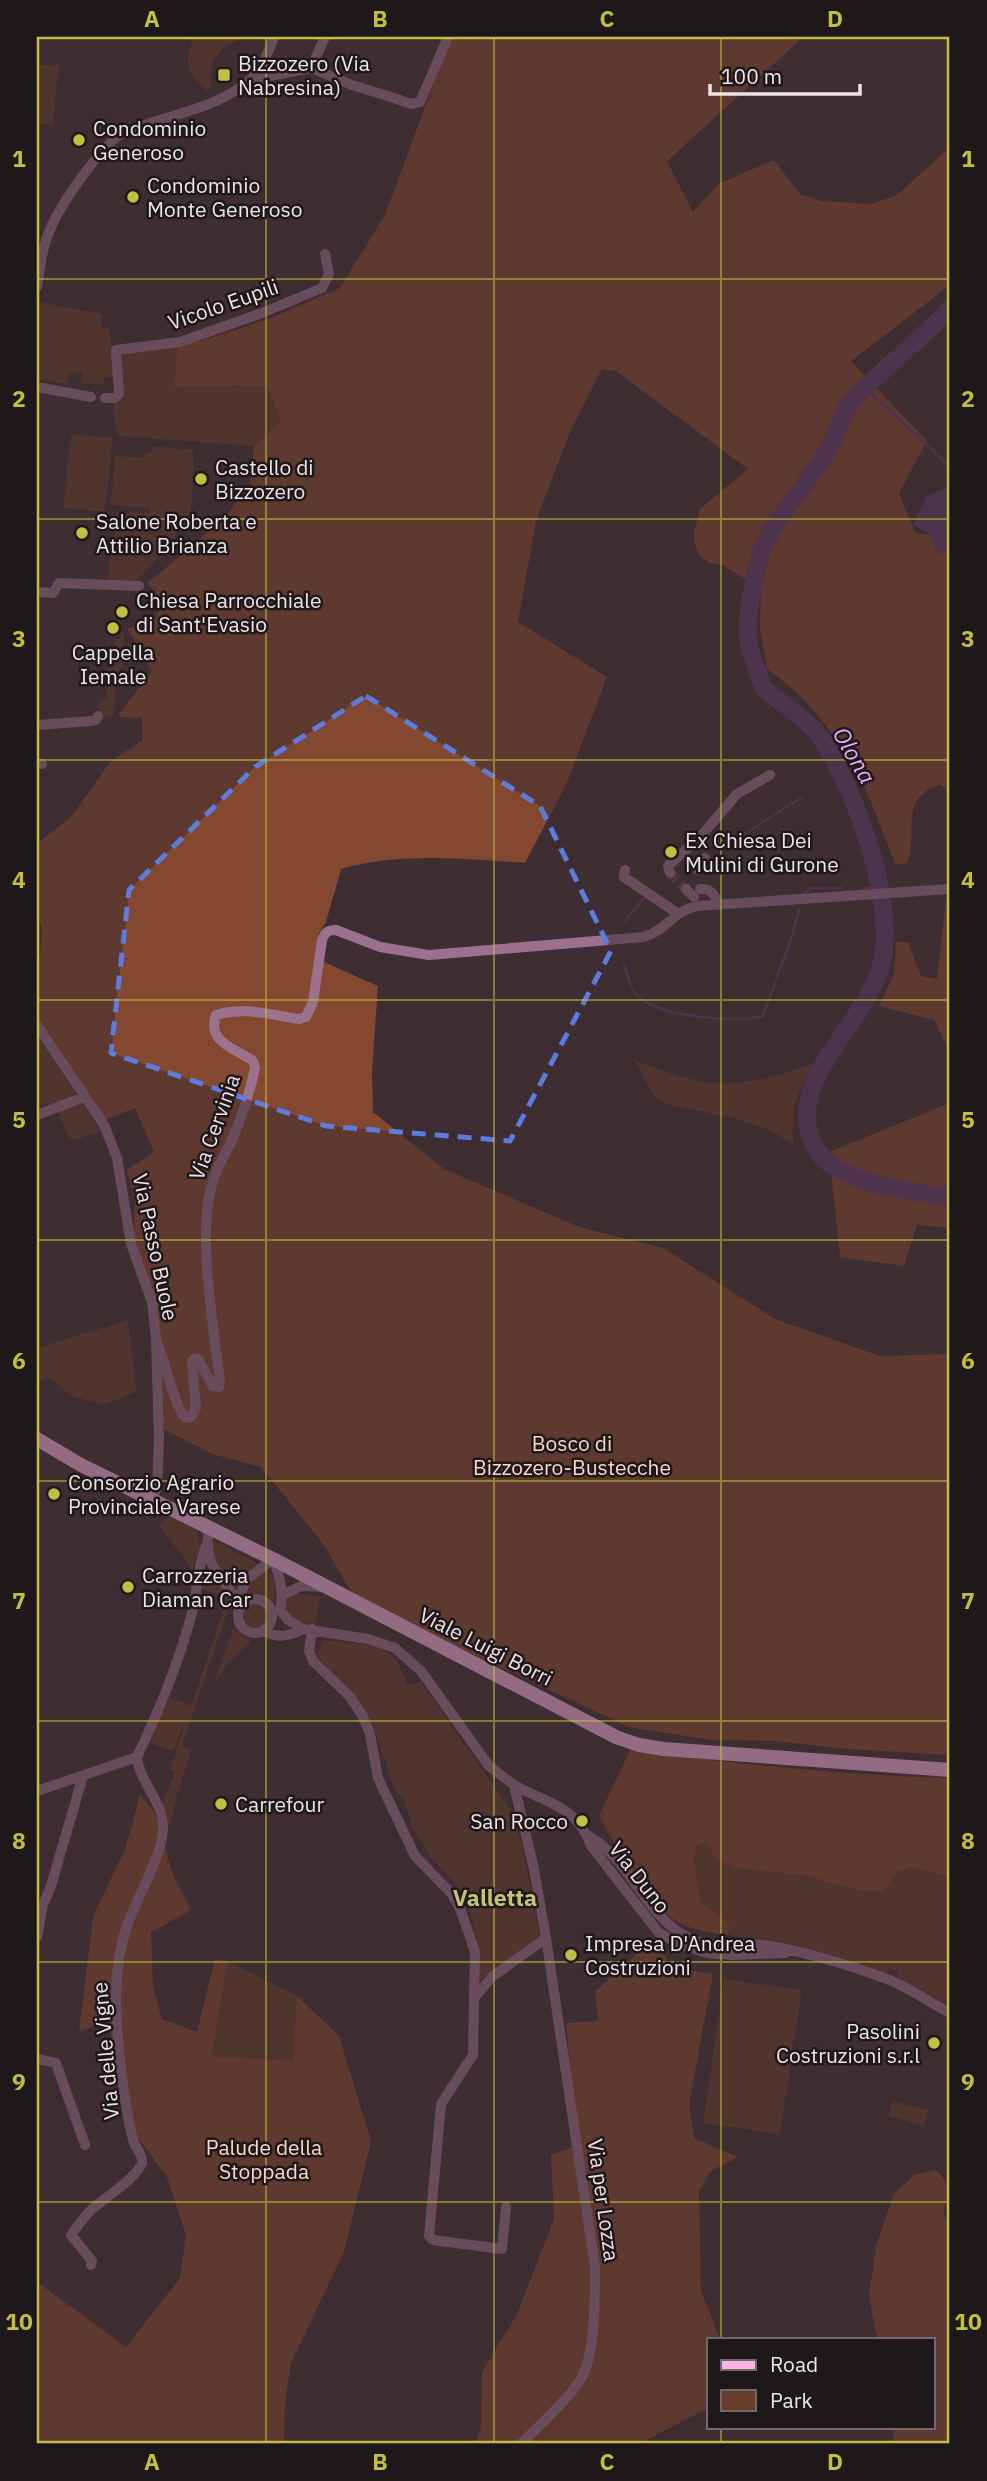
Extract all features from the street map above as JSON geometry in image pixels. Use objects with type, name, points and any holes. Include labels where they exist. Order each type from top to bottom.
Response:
[{"type":"main road","name":"Viale Luigi Borri","points":[[37,1439],[81,1465],[273,1559],[616,1737],[639,1745],[950,1770]]},
{"type":"street","points":[[253,78],[274,37]]},
{"type":"street","points":[[311,68],[325,37]]},
{"type":"street","points":[[37,287],[42,254],[53,223],[104,147],[123,133],[213,102],[253,78],[311,68],[411,104],[420,102],[448,37]]},
{"type":"street","name":"Vicolo Eupili","points":[[105,398],[115,398],[119,394],[116,350],[180,342],[322,288],[329,274],[325,254]]},
{"type":"street","points":[[37,387],[90,397]]},
{"type":"street","points":[[37,592],[52,593],[59,583],[139,586]]},
{"type":"street","points":[[37,724],[92,721],[98,716]]},
{"type":"street","points":[[670,873],[668,866],[701,836],[737,794],[770,775]]},
{"type":"street","points":[[625,870],[627,879],[677,913],[696,888],[699,864],[705,858]]},
{"type":"street","points":[[696,888],[717,904],[950,889]]},
{"type":"street","points":[[696,888],[706,889],[714,895],[717,904]]},
{"type":"street","name":"Via Cervinia","points":[[156,1339],[179,1410],[182,1415],[191,1417],[196,1408],[192,1366],[194,1359],[201,1362],[213,1386],[219,1387],[220,1382],[208,1271],[209,1200],[219,1162],[231,1141],[254,1068],[253,1061],[216,1037],[212,1026],[216,1016],[228,1011],[238,1011],[299,1019],[306,1017],[313,1002],[322,940],[329,930],[336,930],[380,947],[429,955],[644,937],[663,929],[677,913]]},
{"type":"street","name":"Via Passo Buole","points":[[37,1025],[104,1125],[117,1158],[131,1244],[152,1302],[156,1339],[159,1440],[157,1486],[153,1500]]},
{"type":"street","points":[[37,1115],[84,1097]]},
{"type":"street","points":[[37,1791],[138,1757],[184,1641],[196,1597],[200,1561],[209,1527]]},
{"type":"street","points":[[206,1546],[213,1569],[239,1604]]},
{"type":"street","points":[[263,1631],[271,1623],[283,1595],[280,1576],[273,1559],[246,1580],[237,1619],[242,1628],[251,1633],[263,1631],[274,1636],[289,1636],[308,1629]]},
{"type":"street","points":[[199,1578],[213,1569]]},
{"type":"street","points":[[283,1595],[301,1586],[324,1587]]},
{"type":"street","points":[[239,1604],[249,1599],[260,1599],[288,1620],[308,1629],[368,1639],[395,1648],[421,1671],[489,1766],[514,1784]]},
{"type":"street","points":[[308,1629],[309,1651],[313,1661],[350,1697],[362,1715],[370,1734],[377,1778],[415,1856],[452,1894],[475,1952],[473,2055],[441,2104],[429,2236],[433,2240],[502,2249],[506,2207]]},
{"type":"street","name":"Via delle Vigne","points":[[91,2264],[92,2261],[71,2235],[89,2212],[135,2174],[142,2164],[134,2142],[122,2072],[117,2018],[117,1970],[126,1928],[164,1828],[161,1811],[139,1770],[138,1757]]},
{"type":"street","points":[[37,1937],[43,1905],[83,1776]]},
{"type":"street","name":"Via Duno","points":[[514,1784],[559,1805],[571,1814],[587,1835],[598,1841],[671,1927],[688,1938],[717,1945],[769,1946],[886,1978],[950,2013]]},
{"type":"street","name":"Via per Lozza","points":[[514,1784],[534,1869],[546,1938],[595,2267],[595,2300],[585,2370],[576,2385],[521,2444]]},
{"type":"street","points":[[474,1998],[492,1978],[546,1938]]},
{"type":"street","name":"Via delle Vigne","points":[[37,2059],[56,2063],[85,2145]]},
{"type":"highlighted area","points":[[366,696],[540,806],[611,951],[510,1141],[326,1126],[111,1053],[129,890],[255,767]]},
{"type":"green space","points":[[192,37],[245,37],[228,45],[218,54],[212,67],[211,86],[207,92],[189,67]]},
{"type":"green space","name":"Bosco di Bizzozero-Bustecche","points":[[451,37],[796,37],[799,41],[667,161],[693,212],[718,184],[774,160],[800,194],[822,201],[871,204],[897,195],[950,147],[950,285],[851,361],[927,441],[899,493],[915,532],[950,540],[950,793],[940,784],[926,791],[918,799],[912,818],[907,863],[896,865],[863,786],[850,760],[830,731],[794,690],[767,669],[760,629],[761,588],[722,565],[710,563],[700,556],[695,544],[694,532],[700,509],[748,469],[616,371],[602,369],[570,432],[536,521],[518,622],[607,677],[566,785],[525,863],[410,859],[386,860],[341,869],[326,922],[318,935],[315,958],[378,986],[372,1072],[373,1112],[444,1169],[579,1227],[663,1248],[775,1319],[880,1356],[950,1354],[950,1755],[847,1749],[775,1741],[711,1740],[629,1727],[387,1614],[350,1590],[324,1545],[261,1467],[212,1454],[164,1429],[151,1314],[133,1241],[135,1201],[127,1170],[154,1152],[135,1108],[105,1120],[37,1017],[37,956],[40,955],[42,927],[37,915],[37,844],[72,816],[110,762],[143,740],[142,718],[119,717],[152,671],[127,628],[152,624],[158,613],[158,603],[148,583],[224,518],[250,486],[254,446],[281,421],[268,387],[174,387],[178,344],[200,341],[268,319],[340,288],[385,215]]},
{"type":"green space","points":[[59,64],[53,125],[37,123],[37,66]]},
{"type":"green space","points":[[38,302],[102,314],[102,328],[110,328],[114,377],[105,377],[104,385],[81,383],[82,373],[69,372],[67,384],[37,380]]},
{"type":"green space","points":[[178,344],[177,356],[234,385],[269,387],[281,421],[254,446],[118,436],[113,411],[119,352]]},
{"type":"green space","points":[[71,434],[113,438],[105,512],[63,508]]},
{"type":"green space","points":[[152,446],[194,450],[191,516],[147,571],[132,583],[108,583],[116,512],[150,513],[150,508],[111,505],[115,456],[145,458],[146,453],[152,453]]},
{"type":"green space","points":[[121,633],[124,633],[122,658],[125,662],[117,674],[113,717],[99,716],[99,700],[107,699],[108,669],[115,657],[116,639],[120,639]]},
{"type":"green space","points":[[946,900],[950,900],[950,1053],[934,1020],[879,1006],[894,974],[896,942],[908,942],[921,976],[937,979]]},
{"type":"green space","points":[[43,1040],[76,1093],[75,1096],[49,1106],[47,1104],[37,1107],[37,1043]]},
{"type":"green space","points":[[633,1059],[682,1077],[723,1083],[765,1078],[815,1063],[796,1103],[793,1122],[794,1147],[769,1130],[752,1124],[666,1104],[653,1094]]},
{"type":"green space","points":[[83,1102],[100,1132],[70,1141],[57,1111]]},
{"type":"green space","points":[[950,1103],[950,1228],[917,1225],[904,1266],[840,1257],[829,1152]]},
{"type":"green space","points":[[128,1320],[137,1392],[102,1405],[69,1395],[48,1376],[37,1384],[37,1348]]},
{"type":"green space","points":[[169,1516],[197,1530],[200,1547],[192,1569],[159,1525]]},
{"type":"green space","points":[[215,1541],[259,1564],[243,1577],[237,1591],[214,1561],[212,1547]]},
{"type":"green space","points":[[267,1570],[276,1579],[274,1607],[260,1598],[243,1599],[249,1582]]},
{"type":"green space","points":[[213,1576],[231,1600],[231,1610],[228,1610],[182,1745],[191,1750],[169,1826],[161,1807],[175,1772],[170,1769],[188,1714],[173,1751],[150,1744],[166,1696],[191,1706],[226,1601],[223,1596],[199,1588]]},
{"type":"green space","points":[[293,1593],[320,1596],[315,1625],[298,1621],[284,1609],[287,1599]]},
{"type":"green space","points":[[255,1603],[264,1607],[268,1616],[264,1625],[255,1629],[246,1625],[242,1616],[246,1607]]},
{"type":"green space","points":[[233,1628],[251,1642],[230,1661],[214,1683]]},
{"type":"green space","points":[[323,1641],[373,1646],[390,1654],[399,1665],[407,1685],[421,1682],[510,1809],[522,1844],[540,1937],[478,1982],[479,1949],[470,1912],[454,1883],[429,1855],[413,1829],[404,1799],[394,1789],[374,1728],[353,1695],[318,1658]]},
{"type":"green space","points":[[630,1750],[790,1768],[950,1778],[950,1876],[912,1867],[897,1872],[884,1891],[863,1891],[804,1875],[735,1868],[715,1858],[707,1842],[696,1846],[693,1861],[701,1903],[730,1924],[728,1935],[686,1926],[658,1907],[646,1893],[599,1816]]},
{"type":"green space","name":"Palude della Stoppada","points":[[140,1794],[155,1813],[173,1875],[191,1910],[151,1932],[153,1988],[162,2019],[197,2032],[215,1959],[228,1962],[211,2056],[293,2061],[297,1996],[339,2036],[371,2141],[344,2252],[291,2363],[285,2402],[284,2444],[37,2444],[37,2282],[126,2347],[180,2278],[186,2235],[167,2177],[133,2131],[108,2021],[79,2032],[93,1917],[126,1847]]},
{"type":"green space","points":[[707,1842],[735,1868],[804,1875],[863,1891],[884,1891],[897,1872],[913,1867],[950,1876],[950,2006],[896,1977],[898,1971],[889,1968],[887,1974],[791,1944],[728,1935],[730,1924],[701,1903],[693,1861],[696,1846]]},
{"type":"green space","points":[[655,1936],[671,1967],[713,1974],[689,2105],[694,2138],[738,2157],[711,2171],[699,2191],[701,2291],[720,2338],[707,2338],[707,2409],[638,2444],[475,2444],[481,2429],[482,2372],[517,2314],[554,2219],[551,2155],[578,2145],[566,2023],[598,2021],[595,1992]]},
{"type":"green space","points":[[228,1962],[297,1996],[293,2061],[210,2056]]},
{"type":"green space","points":[[724,1979],[802,1990],[780,2134],[703,2123]]},
{"type":"green space","points":[[893,2101],[928,2110],[924,2126],[889,2116]]},
{"type":"green space","points":[[936,2170],[948,2187],[944,2211],[950,2225],[950,2444],[894,2444],[893,2428],[934,2428],[934,2338],[877,2338],[869,2296],[876,2246],[894,2194],[914,2175]]},
{"type":"shaded area","points":[[950,486],[950,549],[940,554],[935,551],[926,532],[913,525],[926,497]]},
{"type":"waterway","name":"Olona","points":[[950,308],[848,406],[830,446],[780,517],[764,546],[752,591],[748,623],[750,647],[763,686],[819,735],[848,789],[869,844],[882,900],[884,951],[878,976],[822,1067],[811,1090],[807,1114],[811,1139],[820,1154],[834,1167],[851,1176],[893,1188],[950,1197]]},
{"type":"waterway","points":[[865,388],[950,468]]},
{"type":"waterway","points":[[740,837],[802,797]]},
{"type":"waterway","points":[[863,888],[878,887]]},
{"type":"waterway","points":[[803,894],[810,888],[842,888]]},
{"type":"waterway","points":[[625,921],[646,895]]},
{"type":"waterway","points":[[624,964],[630,983],[640,998],[664,1010],[718,1019],[763,1016],[799,909]]},
{"type":"tunnel","points":[[670,873],[686,889]]},
{"type":"place","name":"Bizzozero (Via Nabresina)","points":[[224,75]]},
{"type":"place","name":"Condominio Generoso","points":[[79,140]]},
{"type":"place","name":"Condominio Monte Generoso","points":[[133,197]]},
{"type":"place","name":"Castello di Bizzozero","points":[[201,479]]},
{"type":"place","name":"Salone Roberta e Attilio Brianza","points":[[82,533]]},
{"type":"place","name":"Chiesa Parrocchiale di Sant'Evasio","points":[[122,612]]},
{"type":"place","name":"Cappella Iemale","points":[[113,628]]},
{"type":"place","name":"Ex Chiesa Dei Mulini di Gurone","points":[[671,852]]},
{"type":"place","name":"Consorzio Agrario Provinciale Varese","points":[[54,1494]]},
{"type":"place","name":"Carrozzeria Diaman Car","points":[[128,1587]]},
{"type":"place","name":"Carrefour","points":[[221,1804]]},
{"type":"place","name":"San Rocco","points":[[582,1821]]},
{"type":"place","name":"Impresa D'Andrea Costruzioni","points":[[571,1955]]},
{"type":"place","name":"Pasolini Costruzioni s.r.l","points":[[934,2043]]},
{"type":"district","name":"Valletta","points":[[495,1897]]}]
